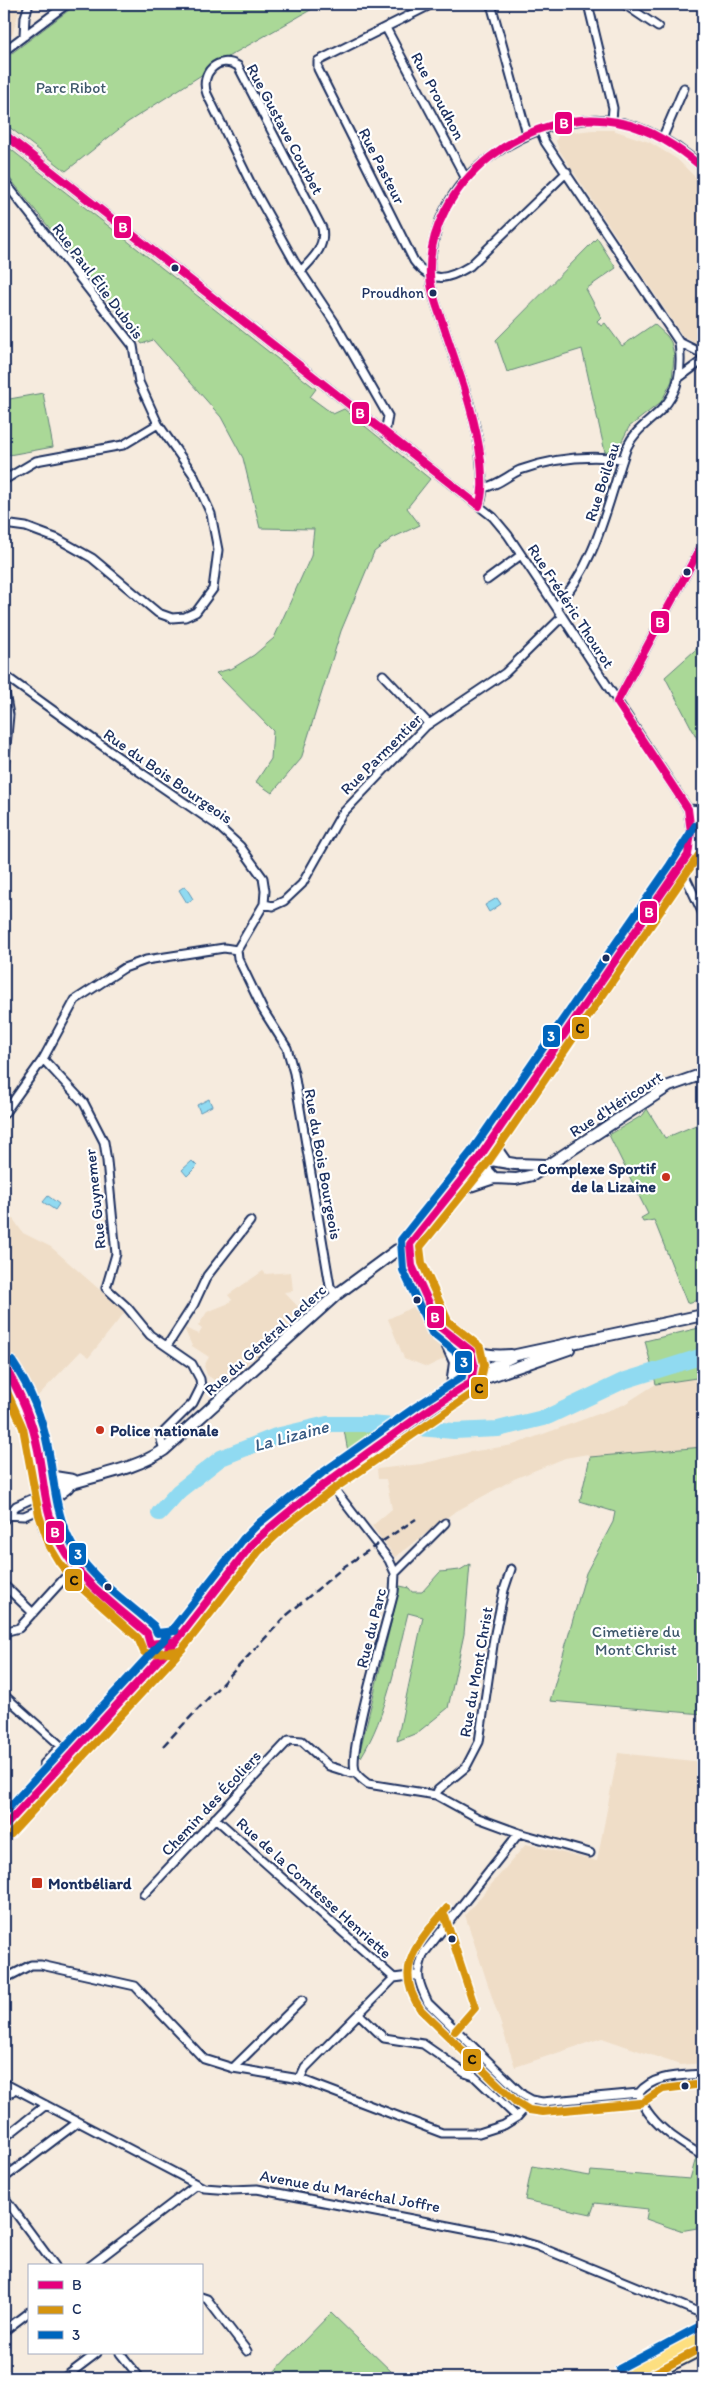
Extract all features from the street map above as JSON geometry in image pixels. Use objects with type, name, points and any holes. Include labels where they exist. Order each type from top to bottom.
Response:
[{"type":"main road","points":[[644,2378],[701,2341]]},
{"type":"main road","points":[[624,2378],[701,2341]]},
{"type":"street","points":[[24,36],[25,17],[29,4]]},
{"type":"street","points":[[4,51],[67,4]]},
{"type":"street","points":[[386,28],[432,4]]},
{"type":"street","points":[[491,4],[526,134]]},
{"type":"street","points":[[588,4],[613,108],[612,120]]},
{"type":"street","points":[[624,4],[658,27]]},
{"type":"street","name":"Rue Pasteur","points":[[386,28],[318,61],[318,69],[414,261],[430,277]]},
{"type":"street","name":"Rue Proudhon","points":[[386,28],[465,177]]},
{"type":"street","name":"Rue Gustave Courbet","points":[[301,271],[321,247],[324,238],[322,228],[238,66],[231,61],[224,61],[210,70],[204,78],[206,94],[252,186],[301,271],[343,337],[388,416],[385,433]]},
{"type":"street","points":[[662,139],[684,88]]},
{"type":"street","points":[[479,506],[482,498],[482,488],[480,455],[475,426],[439,312],[430,277],[435,234],[446,206],[465,177],[491,156],[526,134],[586,119],[612,120],[642,129],[684,152],[703,168]]},
{"type":"street","points":[[540,130],[545,142],[567,172],[679,342],[703,354]]},
{"type":"street","name":"Rue Frédéric Thourot","points":[[4,134],[493,517],[556,607],[688,809],[703,826]]},
{"type":"street","points":[[430,277],[439,278],[460,272],[470,266],[567,172]]},
{"type":"street","name":"Rue Paul Élie Dubois","points":[[4,181],[133,346],[139,382],[158,424],[193,474],[211,514],[218,550],[213,589],[196,612],[185,617],[172,618],[158,613],[92,558],[58,539],[26,527],[4,524]]},
{"type":"street","name":"Rue Boileau","points":[[556,607],[564,598],[591,556],[622,459],[632,436],[673,395],[680,377],[679,342]]},
{"type":"street","points":[[680,377],[703,360]]},
{"type":"street","points":[[4,480],[36,461],[123,445],[158,424]]},
{"type":"street","points":[[482,488],[491,487],[515,472],[531,466],[558,460],[591,456],[622,459]]},
{"type":"street","points":[[617,702],[703,544]]},
{"type":"street","points":[[487,580],[521,555]]},
{"type":"street","name":"Rue Parmentier","points":[[264,904],[272,906],[284,901],[302,884],[341,815],[429,724],[505,673],[562,617]]},
{"type":"street","points":[[383,675],[429,724]]},
{"type":"street","points":[[4,767],[9,715],[4,687],[6,677]]},
{"type":"street","name":"Rue du Bois Bourgeois","points":[[6,677],[217,825],[240,846],[263,878],[264,904]]},
{"type":"street","points":[[688,809],[703,810]]},
{"type":"street","name":"Rue Frédéric Thourot","points":[[688,809],[691,832],[688,855]]},
{"type":"street","name":"Rue du Général Leclerc","points":[[5,1517],[16,1506],[38,1496],[77,1481],[153,1458],[336,1295],[396,1250],[410,1244],[414,1236],[454,1192],[479,1158],[678,871],[703,831]]},
{"type":"street","points":[[678,871],[686,878],[703,914]]},
{"type":"street","points":[[4,1114],[43,1059],[76,1000],[124,968],[146,960],[224,948],[237,950],[264,904]]},
{"type":"street","name":"Rue du Bois Bourgeois","points":[[237,950],[240,966],[263,1010],[287,1048],[294,1073],[330,1286],[336,1295]]},
{"type":"street","name":"Rue Guynemer","points":[[43,1059],[84,1103],[104,1142],[108,1161],[116,1254],[106,1288],[127,1307],[150,1334],[192,1364],[200,1379],[201,1387],[193,1403],[163,1433],[161,1440],[164,1450]]},
{"type":"street","name":"Rue d'Héricourt","points":[[494,1178],[516,1179],[532,1175],[669,1086],[703,1074]]},
{"type":"street","points":[[494,1136],[498,1151],[505,1161]]},
{"type":"street","points":[[479,1158],[515,1164],[547,1165]]},
{"type":"street","points":[[479,1158],[494,1178]]},
{"type":"street","name":"Rue du Général Leclerc","points":[[454,1192],[494,1178]]},
{"type":"street","points":[[167,1346],[194,1304],[207,1276],[250,1221]]},
{"type":"street","points":[[410,1244],[412,1266],[455,1362],[471,1383]]},
{"type":"street","points":[[440,1327],[471,1351],[487,1355],[516,1355],[703,1315]]},
{"type":"street","points":[[471,1383],[491,1378],[592,1340]]},
{"type":"street","points":[[471,1351],[474,1364],[471,1383]]},
{"type":"street","points":[[4,1827],[151,1670],[252,1544],[269,1527],[328,1481],[450,1394],[471,1383],[488,1369],[516,1355]]},
{"type":"street","points":[[450,1394],[455,1362]]},
{"type":"street","points":[[4,1379],[24,1421],[35,1471],[40,1509],[47,1534],[70,1572],[150,1644],[151,1670]]},
{"type":"street","name":"Rue du Général Leclerc","points":[[35,1471],[48,1476],[77,1481]]},
{"type":"street","name":"Rue du Général Leclerc","points":[[5,1517],[24,1516],[40,1509],[77,1481]]},
{"type":"street","name":"Rue du Parc","points":[[328,1481],[386,1557],[395,1573],[396,1580],[356,1744],[355,1771]]},
{"type":"street","points":[[395,1573],[445,1523]]},
{"type":"street","name":"Rue du Mont Christ","points":[[436,1795],[438,1790],[466,1767],[479,1742],[494,1638],[504,1590],[511,1569]]},
{"type":"street","points":[[4,1632],[19,1628],[70,1572]]},
{"type":"street","points":[[4,1585],[33,1613]]},
{"type":"street","points":[[150,1644],[176,1641]]},
{"type":"street","points":[[4,1694],[60,1746],[44,1764],[46,1781]]},
{"type":"street","name":"Chemin des Écoliers","points":[[144,1894],[289,1740],[302,1741],[329,1766],[351,1773],[355,1771]]},
{"type":"street","points":[[355,1771],[368,1784],[436,1795],[478,1818],[519,1833],[590,1852]]},
{"type":"street","name":"Rue de la Comtesse Henriette","points":[[215,1818],[394,1978]]},
{"type":"street","points":[[519,1833],[424,1952],[417,1975],[428,2002],[523,2095],[532,2100],[542,2102],[639,2093],[649,2083],[664,2078],[703,2074]]},
{"type":"street","points":[[4,1979],[31,1965],[41,1965],[135,1986],[204,2058],[234,2068],[300,2079],[442,2133],[479,2133],[504,2124],[518,2117],[532,2100]]},
{"type":"street","points":[[300,2079],[304,2068],[394,1978],[417,1975]]},
{"type":"street","points":[[234,2068],[302,2000]]},
{"type":"street","points":[[359,2014],[384,2038],[423,2044],[465,2074],[474,2076],[518,2117]]},
{"type":"street","name":"Avenue du Maréchal Joffre","points":[[4,2083],[196,2185],[218,2190],[256,2189],[510,2238],[536,2246],[674,2303],[703,2318]]},
{"type":"street","points":[[4,2098],[15,2089]]},
{"type":"street","points":[[639,2093],[646,2109],[662,2127],[681,2143],[703,2156]]},
{"type":"street","points":[[4,2138],[46,2106]]},
{"type":"street","points":[[4,2178],[78,2122]]},
{"type":"street","points":[[93,2264],[196,2185]]},
{"type":"street","points":[[4,2197],[54,2264]]},
{"type":"street","points":[[202,2298],[207,2300],[247,2351]]},
{"type":"street","points":[[4,2330],[28,2313]]},
{"type":"street","points":[[64,2378],[96,2354]]},
{"type":"street","points":[[121,2354],[140,2378]]},
{"type":"shaded area","points":[[4,4],[21,4],[12,36],[4,31]]},
{"type":"shaded area","points":[[592,130],[613,130],[649,142],[677,159],[703,185],[703,348],[682,335],[559,150],[556,141],[559,134]]},
{"type":"shaded area","points":[[4,1206],[23,1233],[51,1247],[125,1312],[89,1357],[81,1351],[34,1400],[4,1348]]},
{"type":"shaded area","points":[[263,1271],[266,1274],[291,1272],[293,1291],[284,1292],[304,1313],[255,1360],[252,1358],[241,1369],[242,1371],[223,1386],[207,1375],[204,1366],[209,1357],[192,1346],[184,1328],[199,1334],[202,1329],[198,1326],[207,1312],[227,1304],[232,1300],[228,1295]]},
{"type":"shaded area","points":[[421,1303],[446,1358],[427,1367],[404,1358],[388,1319]]},
{"type":"shaded area","points":[[703,1377],[703,1447],[590,1457],[588,1454],[565,1458],[514,1479],[453,1513],[395,1557],[372,1526],[392,1509],[386,1479],[378,1479],[377,1469],[421,1464],[470,1452],[513,1445],[623,1405],[656,1384]]},
{"type":"shaded area","points":[[618,1753],[703,1762],[703,2063],[680,2065],[602,2038],[515,2067],[465,1915],[526,1844],[597,1861]]},
{"type":"green space","name":"Parc Ribot","points":[[77,4],[321,4],[210,67],[203,74],[128,122],[66,171],[4,123],[4,59]]},
{"type":"green space","points":[[4,144],[316,389],[310,397],[333,414],[344,409],[430,479],[407,508],[420,525],[392,538],[374,552],[341,631],[301,759],[272,793],[256,782],[271,759],[273,731],[216,673],[233,668],[254,655],[274,638],[311,556],[314,529],[260,528],[243,458],[221,417],[153,340],[142,344],[4,171]]},
{"type":"green space","points":[[597,238],[616,268],[586,289],[601,317],[597,321],[601,326],[605,323],[622,346],[654,324],[671,342],[674,355],[672,381],[661,402],[629,427],[618,449],[605,452],[582,349],[507,372],[496,340]]},
{"type":"green space","points":[[43,393],[53,447],[9,455],[4,425],[4,400]]},
{"type":"green space","points":[[703,643],[703,750],[665,677]]},
{"type":"green space","name":"Complexe Sportif de la Lizaine","points":[[647,1109],[665,1138],[703,1122],[703,1299],[687,1303],[654,1220],[643,1222],[641,1218],[648,1214],[609,1135],[643,1115]]},
{"type":"green space","points":[[703,1327],[703,1377],[656,1384],[645,1341]]},
{"type":"green space","points":[[355,1429],[382,1433],[349,1457],[344,1430]]},
{"type":"green space","name":"Cimetière du Mont Christ","points":[[703,1447],[703,1714],[550,1701],[586,1573],[613,1522],[615,1512],[580,1501],[590,1457]]},
{"type":"green space","points":[[470,1564],[464,1634],[448,1708],[417,1733],[397,1741],[423,1617],[408,1613],[384,1706],[378,1724],[361,1757],[359,1755],[400,1586],[409,1588],[412,1592],[422,1592],[440,1572],[460,1570]]},
{"type":"green space","points":[[696,2158],[703,2162],[703,2227],[680,2231],[646,2219],[648,2209],[595,2203],[591,2214],[525,2200],[532,2166],[590,2176],[591,2171],[690,2179]]},
{"type":"green space","points":[[331,2313],[396,2376],[394,2378],[268,2378]]},
{"type":"water","points":[[185,886],[193,899],[187,903],[179,890]]},
{"type":"water","points":[[497,898],[501,904],[489,912],[485,905]]},
{"type":"water","points":[[209,1099],[212,1106],[200,1112],[197,1105]]},
{"type":"water","points":[[192,1161],[197,1166],[187,1176],[182,1170]]},
{"type":"water","points":[[48,1196],[59,1204],[55,1210],[43,1202]]},
{"type":"waterway","name":"La Lizaine","points":[[159,1513],[179,1491],[221,1458],[276,1436],[327,1424],[370,1424],[454,1431],[498,1429],[547,1417],[623,1381],[703,1356]]},
{"type":"railway","points":[[163,1746],[287,1615],[345,1566],[416,1519]]},
{"type":"transit line","name":"B","points":[[479,506],[482,495],[479,445],[462,380],[436,304],[430,275],[433,242],[445,210],[464,182],[489,158],[519,139],[551,126],[584,120],[617,122],[641,129],[663,139],[703,168]]},
{"type":"transit line","name":"B","points":[[4,134],[479,506]]},
{"type":"transit line","name":"B","points":[[617,702],[703,543]]},
{"type":"transit line","name":"B","points":[[4,1827],[176,1641],[252,1544],[281,1518],[328,1482],[423,1414],[471,1383],[474,1364],[471,1351],[440,1327],[412,1266],[410,1244],[479,1158],[688,855],[691,832],[688,809],[617,702]]},
{"type":"transit line","name":"3","points":[[4,1813],[168,1635],[244,1538],[259,1523],[322,1473],[417,1406],[462,1377],[464,1364],[462,1357],[432,1333],[403,1270],[401,1240],[471,1152],[695,826]]},
{"type":"transit line","name":"C","points":[[11,1834],[183,1648],[259,1551],[287,1525],[334,1489],[479,1389],[484,1365],[480,1347],[448,1321],[422,1263],[420,1247],[487,1164],[703,849]]},
{"type":"transit line","name":"3","points":[[12,1361],[30,1392],[39,1414],[48,1448],[60,1516],[75,1551],[95,1575],[154,1626],[157,1633],[175,1631]]},
{"type":"transit line","name":"B","points":[[4,1366],[21,1396],[29,1417],[36,1439],[51,1521],[68,1557],[99,1592],[147,1633],[150,1644],[176,1641]]},
{"type":"transit line","name":"C","points":[[4,1385],[23,1428],[39,1515],[50,1547],[59,1562],[77,1584],[138,1638],[144,1652],[150,1654],[177,1651]]},
{"type":"transit line","name":"C","points":[[447,1908],[419,1943],[409,1968],[412,1995],[421,2010],[516,2102],[529,2110],[543,2112],[640,2103]]},
{"type":"transit line","name":"C","points":[[445,1917],[475,2008],[455,2031]]},
{"type":"transit line","name":"C","points":[[646,2100],[663,2089],[703,2084]]},
{"type":"transit line","name":"3","points":[[619,2369],[698,2327]]},
{"type":"transit line","name":"C","points":[[645,2378],[703,2347]]},
{"type":"place","name":"Proudhon","points":[[433,293]]},
{"type":"place","name":"Complexe Sportif de la Lizaine","points":[[666,1177]]},
{"type":"place","name":"Police nationale","points":[[100,1430]]},
{"type":"place","name":"Montbéliard","points":[[37,1883]]}]
